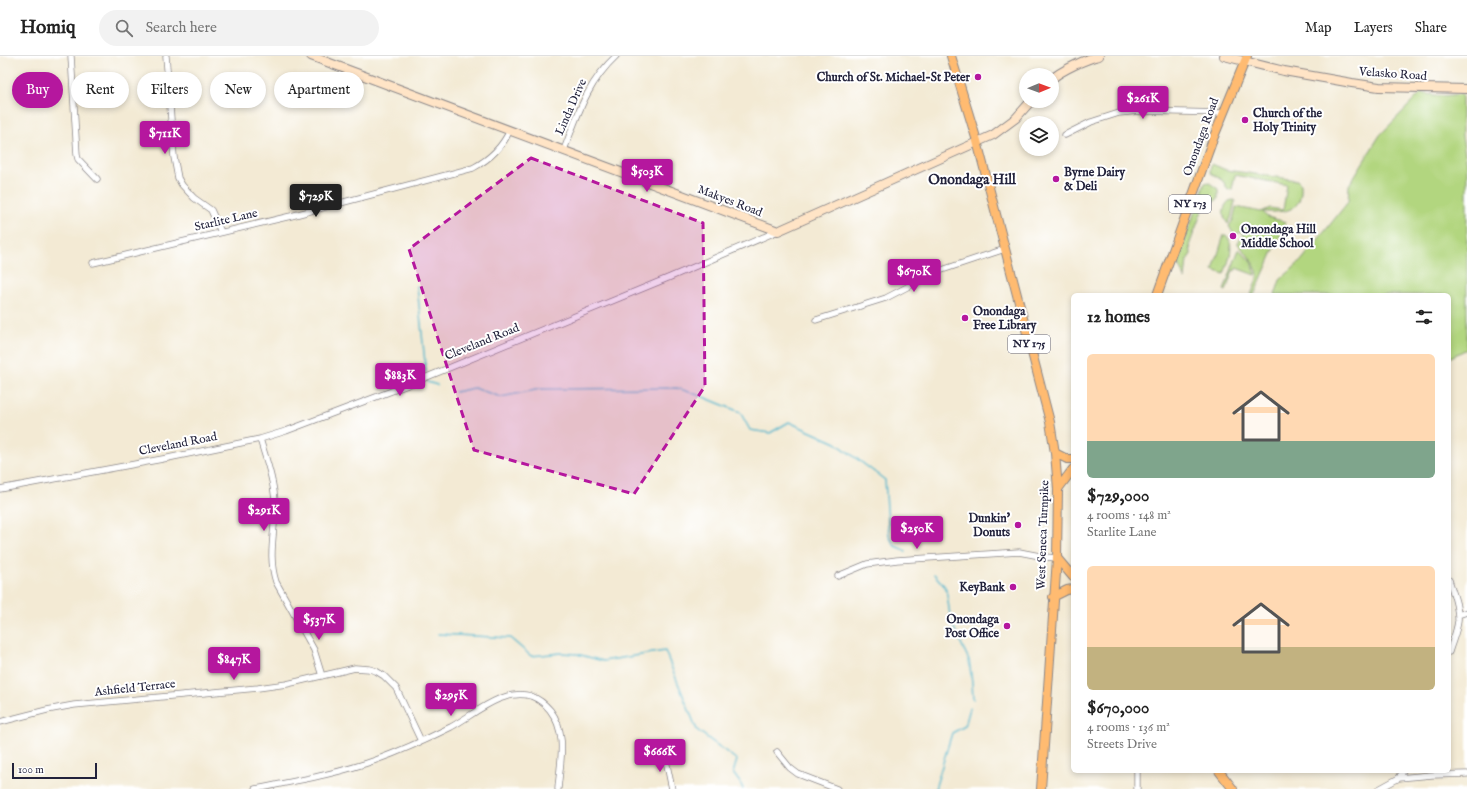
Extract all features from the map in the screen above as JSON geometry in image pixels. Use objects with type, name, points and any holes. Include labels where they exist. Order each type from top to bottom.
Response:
[{"type":"main road","name":"West Seneca Turnpike","points":[[951,56],[977,141],[1050,422],[1055,453],[1058,489],[1057,558],[1053,597],[1041,789]]},
{"type":"main road","name":"Onondaga Road","points":[[1158,293],[1223,113],[1246,59]]},
{"type":"main road","points":[[1055,453],[1071,460]]},
{"type":"main road","points":[[1058,489],[1071,472]]},
{"type":"main road","points":[[1057,558],[1071,575]]},
{"type":"main road","points":[[1053,597],[1071,589]]},
{"type":"main road","points":[[1221,773],[1233,789]]},
{"type":"street","points":[[71,56],[77,155],[78,159],[97,179]]},
{"type":"street","points":[[166,56],[174,158],[178,178],[182,185],[194,198],[211,210],[221,232]]},
{"type":"street","name":"Makyes Road","points":[[312,56],[778,231]]},
{"type":"street","name":"Linda Drive","points":[[564,150],[585,96],[605,67],[616,56]]},
{"type":"street","points":[[1059,74],[1095,56]]},
{"type":"street","name":"Velasko Road","points":[[1224,56],[1246,59],[1284,71],[1379,87],[1467,89]]},
{"type":"street","points":[[778,231],[993,135],[1016,118],[1025,108]]},
{"type":"street","points":[[1065,134],[1091,122],[1119,113],[1141,111],[1223,113]]},
{"type":"street","name":"Starlite Lane","points":[[93,263],[291,216],[473,168],[484,163],[494,155],[510,130]]},
{"type":"street","name":"Cleveland Road","points":[[0,490],[260,439],[315,421],[405,386],[778,231]]},
{"type":"street","points":[[816,320],[886,298],[936,272],[1005,249]]},
{"type":"street","points":[[260,439],[271,478],[275,500],[271,555],[272,572],[276,582],[314,650],[322,676]]},
{"type":"street","points":[[838,576],[867,564],[897,560],[1019,552],[1057,558]]},
{"type":"street","points":[[1451,586],[1456,600],[1458,615],[1458,622],[1451,645]]},
{"type":"street","points":[[1458,615],[1467,612]]},
{"type":"street","name":"Ashfield Terrace","points":[[0,722],[74,705],[258,688],[287,684],[355,668],[376,670],[396,688],[420,741]]},
{"type":"street","points":[[255,789],[342,770],[376,760],[451,727],[503,697],[516,695],[530,696],[545,704],[556,718],[561,729],[562,748],[558,789]]},
{"type":"street","points":[[778,752],[790,768],[798,774],[837,789]]},
{"type":"street","points":[[662,753],[667,765],[672,789]]},
{"type":"street","points":[[1137,773],[1137,789]]},
{"type":"street","points":[[1399,778],[1402,773]]},
{"type":"street","points":[[1379,789],[1399,778],[1467,774]]},
{"type":"highlighted area","points":[[531,158],[703,223],[705,386],[634,494],[474,450],[409,249]]},
{"type":"green space","points":[[1421,93],[1441,96],[1462,94],[1462,136],[1467,165],[1467,349],[1451,357],[1451,293],[1276,293],[1280,280],[1301,261],[1348,202],[1349,185],[1380,135]]},
{"type":"green space","points":[[1212,164],[1226,170],[1297,180],[1301,184],[1301,194],[1296,206],[1285,211],[1263,212],[1267,217],[1286,222],[1255,293],[1252,293],[1258,276],[1257,271],[1251,259],[1238,244],[1244,235],[1240,232],[1234,235],[1229,226],[1233,220],[1236,207],[1261,212],[1270,208],[1283,210],[1287,185],[1235,175],[1232,189],[1228,190],[1223,181],[1211,173],[1210,170]]},
{"type":"green space","points":[[1208,182],[1218,189],[1218,199],[1205,207],[1202,211],[1190,243],[1191,254],[1187,260],[1185,279],[1177,262],[1205,183]]},
{"type":"green space","points":[[1229,201],[1235,201],[1228,224],[1225,218],[1224,209]]},
{"type":"green space","points":[[1224,235],[1226,235],[1229,239],[1231,249],[1224,274],[1213,270]]},
{"type":"green space","points":[[1239,249],[1254,267],[1255,275],[1236,268],[1235,271],[1233,270],[1226,291],[1224,290]]},
{"type":"waterway","points":[[417,286],[426,372]]},
{"type":"waterway","points":[[427,382],[437,385]]},
{"type":"waterway","points":[[455,392],[474,388],[501,397],[540,389],[677,388],[740,412],[750,430],[770,433],[789,422],[836,443],[885,480],[889,536],[895,546],[906,551]]},
{"type":"waterway","points":[[934,574],[946,588],[951,622],[969,660],[973,699]]},
{"type":"waterway","points":[[438,634],[510,638],[531,656],[561,653],[577,654],[603,661],[665,651],[697,730],[737,760],[733,773],[743,789]]},
{"type":"waterway","points":[[935,789],[952,733],[965,726],[970,708]]},
{"type":"place","name":"Church of St. Michael-St Peter","points":[[978,77]]},
{"type":"place","name":"Church of the Holy Trinity","points":[[1245,120]]},
{"type":"place","name":"Byrne Dairy & Deli","points":[[1056,179]]},
{"type":"place","name":"Onondaga Hill Middle School","points":[[1233,236]]},
{"type":"place","name":"Onondaga Free Library","points":[[965,318]]},
{"type":"place","name":"Dunkin' Donuts","points":[[1018,525]]},
{"type":"place","name":"KeyBank","points":[[1013,587]]},
{"type":"place","name":"Onondaga Post Office","points":[[1007,626]]},
{"type":"district","name":"Onondaga Hill","points":[[972,180]]}]
